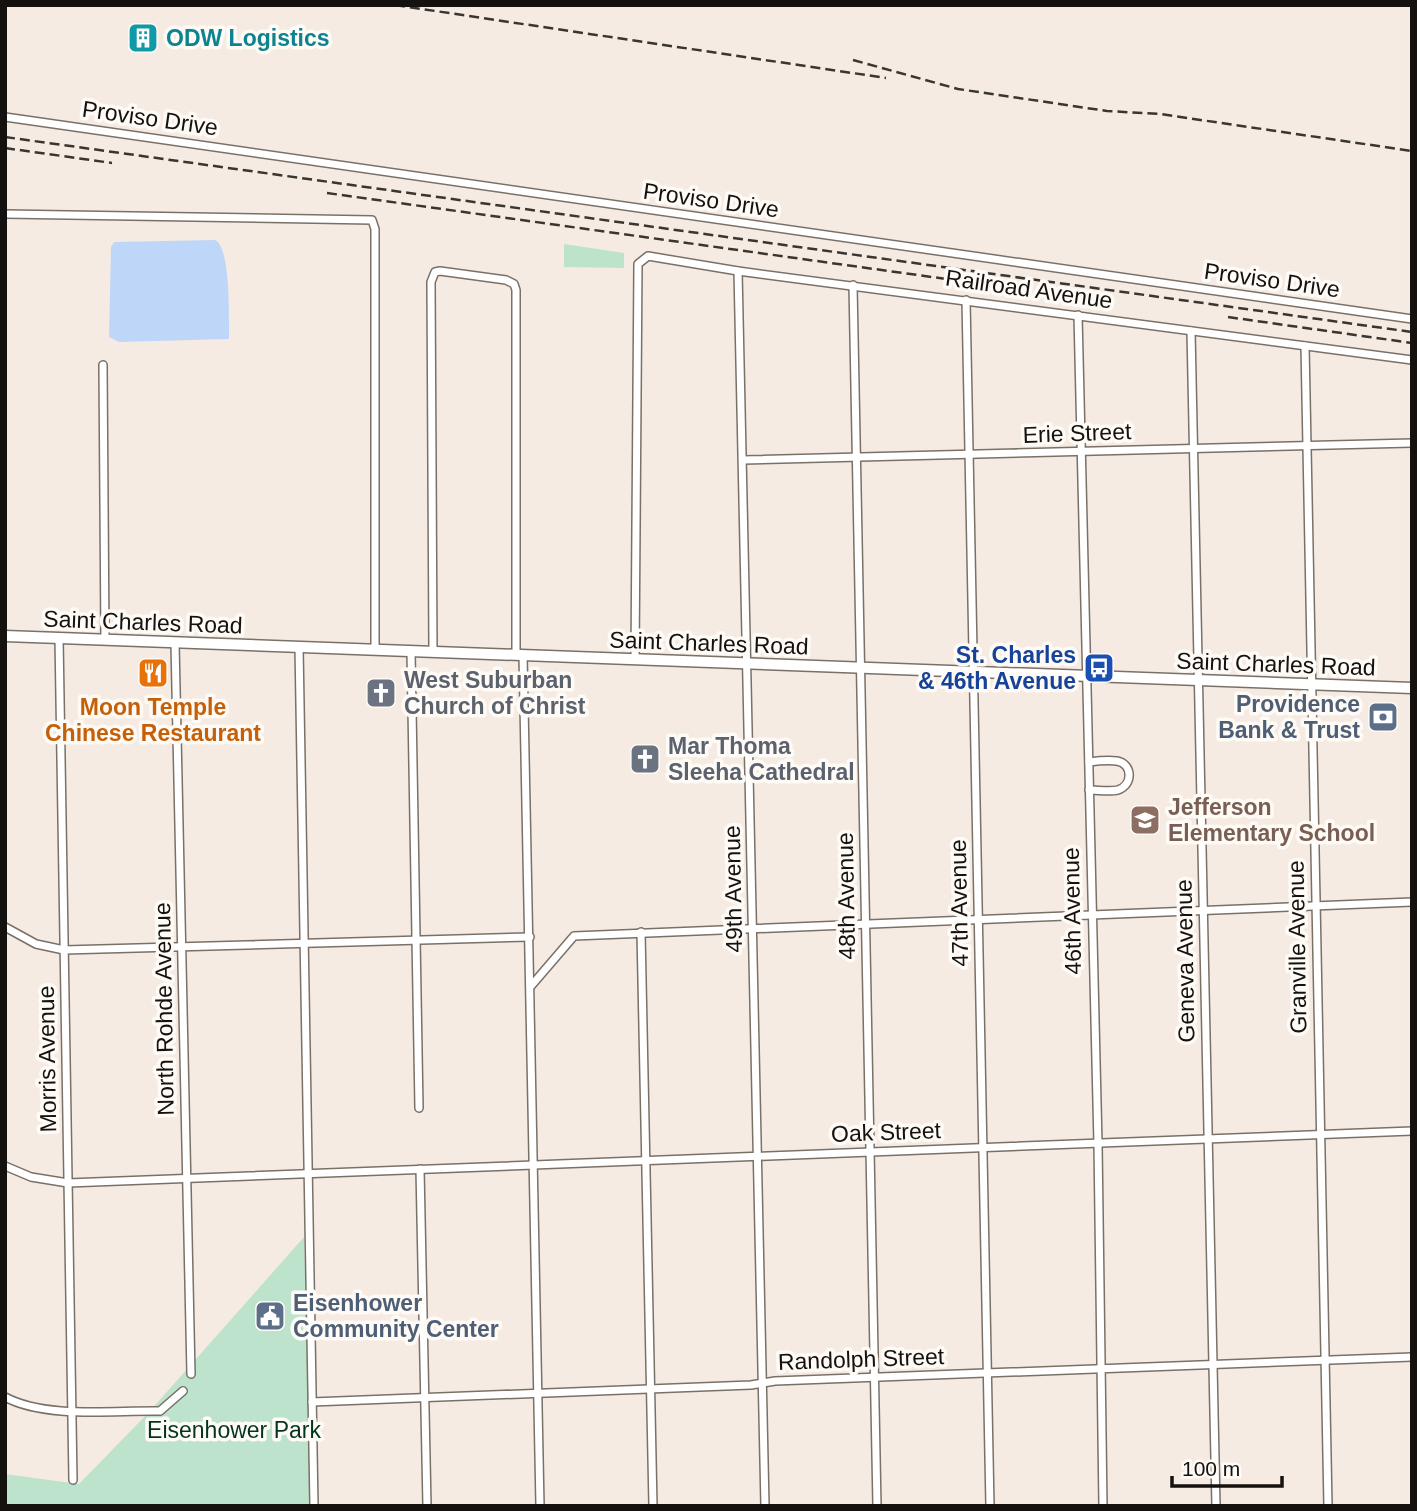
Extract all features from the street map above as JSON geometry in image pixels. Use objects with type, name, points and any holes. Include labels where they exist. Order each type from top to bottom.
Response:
[{"type":"main road","name":"Saint Charles Road","points":[[5,636],[1412,688]]},
{"type":"street","name":"Proviso Drive","points":[[5,117],[1412,319]]},
{"type":"street","points":[[5,214],[372,220],[375,229],[375,650]]},
{"type":"street","name":"Railroad Avenue","points":[[635,659],[638,264],[641,258],[648,256],[738,271],[1412,360]]},
{"type":"street","name":"49th Avenue","points":[[738,271],[765,1506]]},
{"type":"street","points":[[433,652],[431,282],[435,272],[506,280],[514,284],[519,655],[530,937],[540,1506]]},
{"type":"street","name":"48th Avenue","points":[[853,285],[877,1506]]},
{"type":"street","name":"47th Avenue","points":[[966,300],[985,1148],[990,1506]]},
{"type":"street","name":"46th Avenue","points":[[1078,315],[1098,1144],[1103,1506]]},
{"type":"street","name":"Geneva Avenue","points":[[1191,331],[1216,1506]]},
{"type":"street","name":"Granville Avenue","points":[[1305,346],[1328,1506]]},
{"type":"street","points":[[103,365],[105,640]]},
{"type":"street","name":"Erie Street","points":[[743,460],[1412,443]]},
{"type":"street","name":"Morris Avenue","points":[[59,638],[74,1480]]},
{"type":"street","name":"North Rohde Avenue","points":[[175,642],[191,1374]]},
{"type":"street","points":[[299,647],[302,945],[314,1506]]},
{"type":"street","points":[[411,651],[419,1108]]},
{"type":"street","points":[[1088,762],[1119,761],[1125,765],[1130,776],[1128,782],[1116,790],[1089,790]]},
{"type":"street","points":[[531,986],[574,936],[1412,902]]},
{"type":"street","points":[[5,927],[36,944],[65,950],[530,937]]},
{"type":"street","points":[[641,932],[653,1506]]},
{"type":"street","name":"Oak Street","points":[[5,1167],[31,1177],[68,1182],[1412,1131]]},
{"type":"street","points":[[420,1169],[427,1506]]},
{"type":"street","name":"Randolph Street","points":[[312,1402],[1412,1357]]},
{"type":"street","points":[[5,1396],[35,1408],[160,1411],[183,1391]]},
{"type":"green space","points":[[564,244],[624,253],[624,268],[564,267]]},
{"type":"green space","name":"Eisenhower Park","points":[[304,1237],[312,1506],[5,1506],[5,1474],[79,1484],[149,1412]]},
{"type":"water","points":[[215,240],[224,256],[226,270],[229,339],[119,342],[109,337],[111,247],[114,242]]},
{"type":"railway","points":[[395,5],[886,78]]},
{"type":"railway","points":[[853,60],[958,89],[1107,111],[1160,114],[1412,151]]},
{"type":"railway","points":[[5,137],[1412,332]]},
{"type":"railway","points":[[5,148],[112,163]]},
{"type":"railway","points":[[327,193],[968,282]]},
{"type":"railway","points":[[1228,317],[1412,343]]},
{"type":"place","name":"ODW Logistics","points":[[143,38]]},
{"type":"place","name":"St. Charles & 46th Avenue","points":[[1099,668]]},
{"type":"place","name":"Moon Temple Chinese Restaurant","points":[[153,673]]},
{"type":"place","name":"West Suburban Church of Christ","points":[[381,693]]},
{"type":"place","name":"Providence Bank & Trust","points":[[1383,717]]},
{"type":"place","name":"Mar Thoma Sleeha Cathedral","points":[[645,759]]},
{"type":"place","name":"Jefferson Elementary School","points":[[1145,820]]},
{"type":"place","name":"Eisenhower Community Center","points":[[270,1316]]}]
